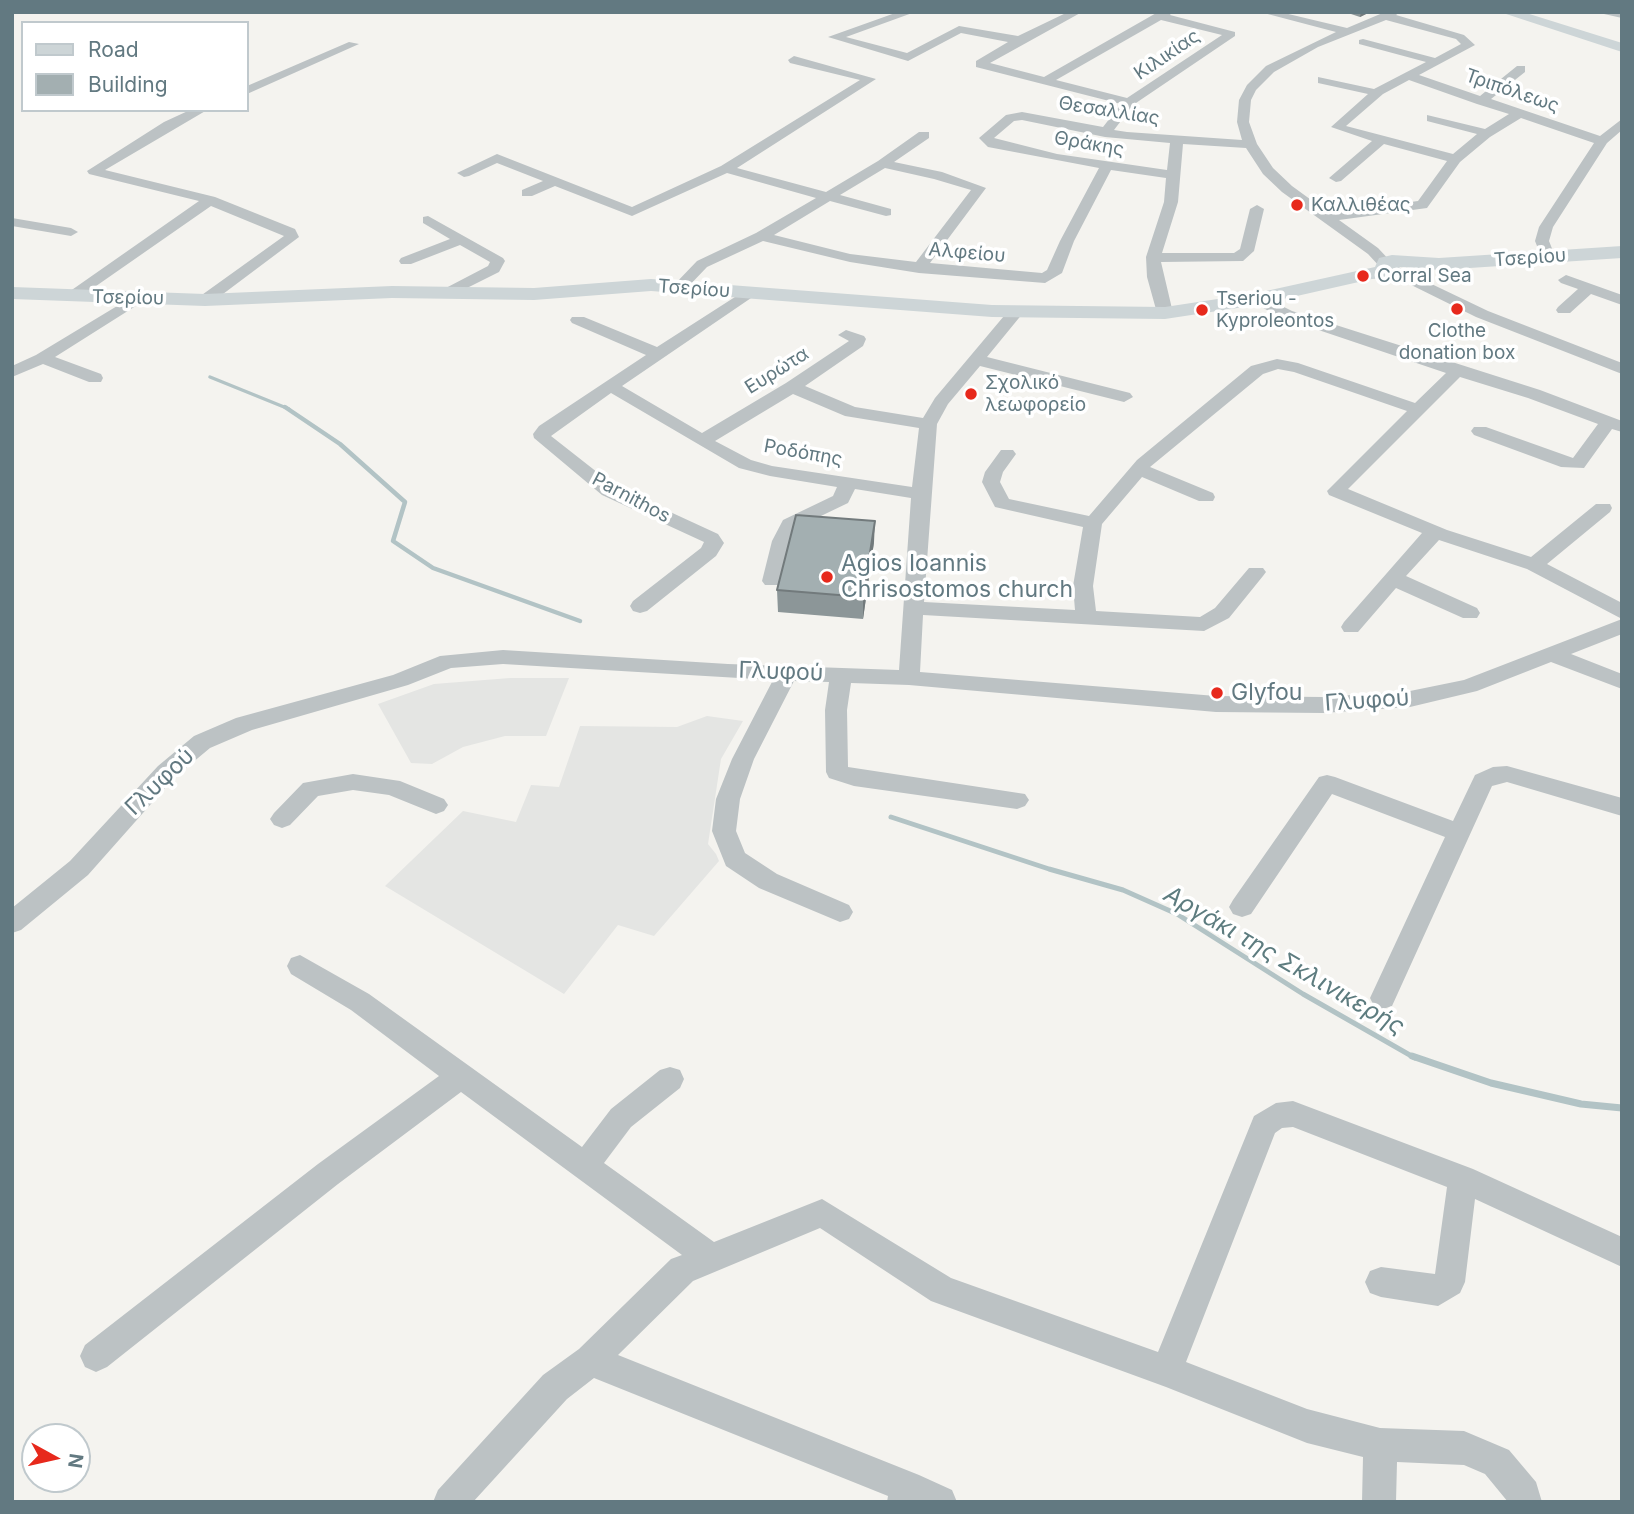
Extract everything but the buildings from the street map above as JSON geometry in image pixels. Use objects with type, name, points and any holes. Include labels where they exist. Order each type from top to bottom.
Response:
[{"type":"main road","points":[[1513,13],[1622,48]]},
{"type":"main road","name":"Τσερίου","points":[[12,293],[205,300],[392,292],[534,294],[651,285],[1015,313],[1165,313],[1257,299],[1395,268],[1622,252]]},
{"type":"street","points":[[910,12],[834,37],[836,40],[908,57],[959,29],[1019,40]]},
{"type":"street","points":[[1077,12],[1019,40],[980,64],[1129,102]]},
{"type":"street","points":[[1268,13],[1347,31]]},
{"type":"street","points":[[1045,80],[1164,14]]},
{"type":"street","name":"Κιλικίας","points":[[1105,133],[1129,102],[1231,34],[1164,14]]},
{"type":"street","points":[[1454,159],[1337,127],[1377,93],[1467,48],[1466,41],[1390,14],[1291,56],[1270,69],[1251,88],[1245,100],[1243,122],[1250,144],[1266,169],[1287,189],[1395,268],[1482,314],[1622,369]]},
{"type":"street","points":[[1363,42],[1438,62]]},
{"type":"street","points":[[248,90],[353,44]]},
{"type":"street","points":[[464,173],[496,158],[632,212],[726,169],[870,79],[794,60]]},
{"type":"street","points":[[1481,101],[1521,69]]},
{"type":"street","name":"Τριπόλεως","points":[[1409,76],[1602,141]]},
{"type":"street","points":[[1322,80],[1377,93]]},
{"type":"street","points":[[197,112],[169,125],[94,171],[210,200],[290,232],[292,237],[205,300]]},
{"type":"street","points":[[1328,217],[1422,205],[1454,159],[1486,133],[1518,114]]},
{"type":"street","name":"Θεσαλλίας","points":[[999,146],[989,142],[987,136],[1010,118],[1017,116],[1105,133],[1250,144]]},
{"type":"street","points":[[1431,118],[1486,133]]},
{"type":"street","points":[[1548,256],[1542,241],[1546,227],[1602,141],[1622,123]]},
{"type":"street","points":[[681,286],[702,264],[761,236],[883,164],[924,135]]},
{"type":"street","points":[[1336,178],[1381,139]]},
{"type":"street","points":[[1165,313],[1155,278],[1153,257],[1171,202],[1177,140]]},
{"type":"street","name":"Θράκης","points":[[999,146],[1105,167],[1174,175]]},
{"type":"street","points":[[883,164],[937,175],[979,188],[919,268]]},
{"type":"street","name":"Αλφείου","points":[[761,236],[850,258],[919,268],[1034,278],[1051,276],[1105,167]]},
{"type":"street","points":[[726,169],[886,212]]},
{"type":"street","points":[[527,193],[555,181]]},
{"type":"street","points":[[71,297],[210,200]]},
{"type":"street","points":[[1153,257],[1238,258],[1247,251],[1257,209]]},
{"type":"street","points":[[428,220],[498,261],[498,265],[447,293]]},
{"type":"street","points":[[12,222],[71,232]]},
{"type":"street","points":[[406,261],[460,240]]},
{"type":"street","points":[[1566,280],[1622,300]]},
{"type":"street","points":[[1564,310],[1588,288]]},
{"type":"street","name":"Parnithos","points":[[640,606],[709,552],[714,543],[711,537],[609,491],[543,438],[545,430],[748,293]]},
{"type":"street","points":[[12,372],[42,358],[137,299]]},
{"type":"street","points":[[1257,299],[1286,314],[1534,394],[1615,424],[1578,464],[1567,463],[1480,432]]},
{"type":"street","points":[[909,678],[912,608],[928,424],[942,402],[1015,313]]},
{"type":"street","points":[[578,320],[659,354]]},
{"type":"street","name":"Ευρώτα","points":[[704,440],[857,344],[858,340],[846,335]]},
{"type":"street","points":[[42,358],[95,378]]},
{"type":"street","points":[[977,360],[1124,397]]},
{"type":"street","points":[[1086,618],[1083,586],[1093,523],[1139,469],[1257,370],[1277,364],[1298,368],[1417,409]]},
{"type":"street","points":[[1457,371],[1336,491],[1440,534],[1534,565],[1622,612]]},
{"type":"street","name":"Ροδόπης","points":[[612,387],[726,455],[770,471],[922,494]]},
{"type":"street","points":[[792,387],[851,412],[928,424]]},
{"type":"street","points":[[1007,454],[994,472],[991,482],[1002,503],[1093,523]]},
{"type":"street","points":[[1139,469],[1206,497]]},
{"type":"street","points":[[772,581],[782,541],[790,524],[841,499],[848,483]]},
{"type":"street","points":[[1534,565],[1603,508]]},
{"type":"street","points":[[1351,626],[1429,537],[1440,534]]},
{"type":"street","points":[[912,608],[1204,624],[1222,613],[1256,572]]},
{"type":"street","points":[[1392,578],[1470,613]]},
{"type":"street","name":"Γλυφού","points":[[12,923],[79,868],[175,764],[202,742],[244,724],[400,680],[448,661],[503,657],[728,671],[909,678],[1216,704],[1323,705],[1410,699],[1469,686],[1622,626]]},
{"type":"street","points":[[1551,654],[1622,682]]},
{"type":"street","points":[[788,672],[743,759],[727,799],[724,831],[734,859],[768,881],[841,912]]},
{"type":"street","points":[[841,674],[836,710],[837,772],[854,778],[1017,800]]},
{"type":"street","points":[[1384,998],[1483,781],[1493,775],[1507,774],[1622,807]]},
{"type":"street","points":[[282,819],[311,789],[353,782],[392,787],[436,805]]},
{"type":"street","points":[[1242,907],[1327,782],[1460,833]]},
{"type":"street","points":[[300,966],[360,1002],[459,1077],[711,1258]]},
{"type":"street","points":[[96,1356],[328,1174],[459,1077]]},
{"type":"street","points":[[585,1166],[621,1118],[670,1079]]},
{"type":"street","points":[[1166,1371],[1264,1125],[1276,1116],[1293,1114],[1463,1179],[1622,1252]]},
{"type":"street","points":[[1381,1282],[1438,1291],[1449,1282],[1463,1179]]},
{"type":"street","points":[[450,1502],[555,1387],[590,1360],[682,1270],[822,1213],[942,1290],[1166,1371],[1307,1426],[1380,1445],[1464,1448],[1497,1462],[1524,1494],[1525,1502]]},
{"type":"street","points":[[590,1360],[905,1495],[940,1502]]},
{"type":"street","points":[[1378,1502],[1380,1445]]},
{"type":"shaded area","points":[[510,678],[569,678],[546,736],[505,736],[463,747],[432,764],[411,763],[378,704],[434,684]]},
{"type":"shaded area","points":[[707,716],[743,721],[721,759],[708,844],[719,861],[654,936],[618,925],[564,994],[385,886],[463,811],[516,822],[531,785],[559,787],[580,726],[677,727]]},
{"type":"waterway","name":"Αργάκι της Σκλινικερής","points":[[210,377],[286,408]]},
{"type":"waterway","name":"Αργάκι της Σκλινικερής","points":[[286,408],[340,444],[405,502],[393,541],[433,568],[580,621]]},
{"type":"waterway","name":"Αργάκι της Σκλινικερής","points":[[891,817],[1049,869],[1123,890],[1177,914],[1303,994],[1415,1058]]},
{"type":"waterway","name":"Αργάκι της Σκλινικερής","points":[[1412,1056],[1491,1083],[1581,1104],[1622,1108]]},
{"type":"place","name":"Καλλιθέας","points":[[1297,205]]},
{"type":"place","name":"Corral Sea","points":[[1363,276]]},
{"type":"place","name":"Clothe donation box","points":[[1457,309]]},
{"type":"place","name":"Tseriou - Kyproleontos","points":[[1202,310]]},
{"type":"place","name":"Σχολικό λεωφορείο","points":[[971,394]]},
{"type":"place","name":"Agios Ioannis Chrisostomos church","points":[[827,577]]},
{"type":"place","name":"Glyfou","points":[[1217,693]]}]
